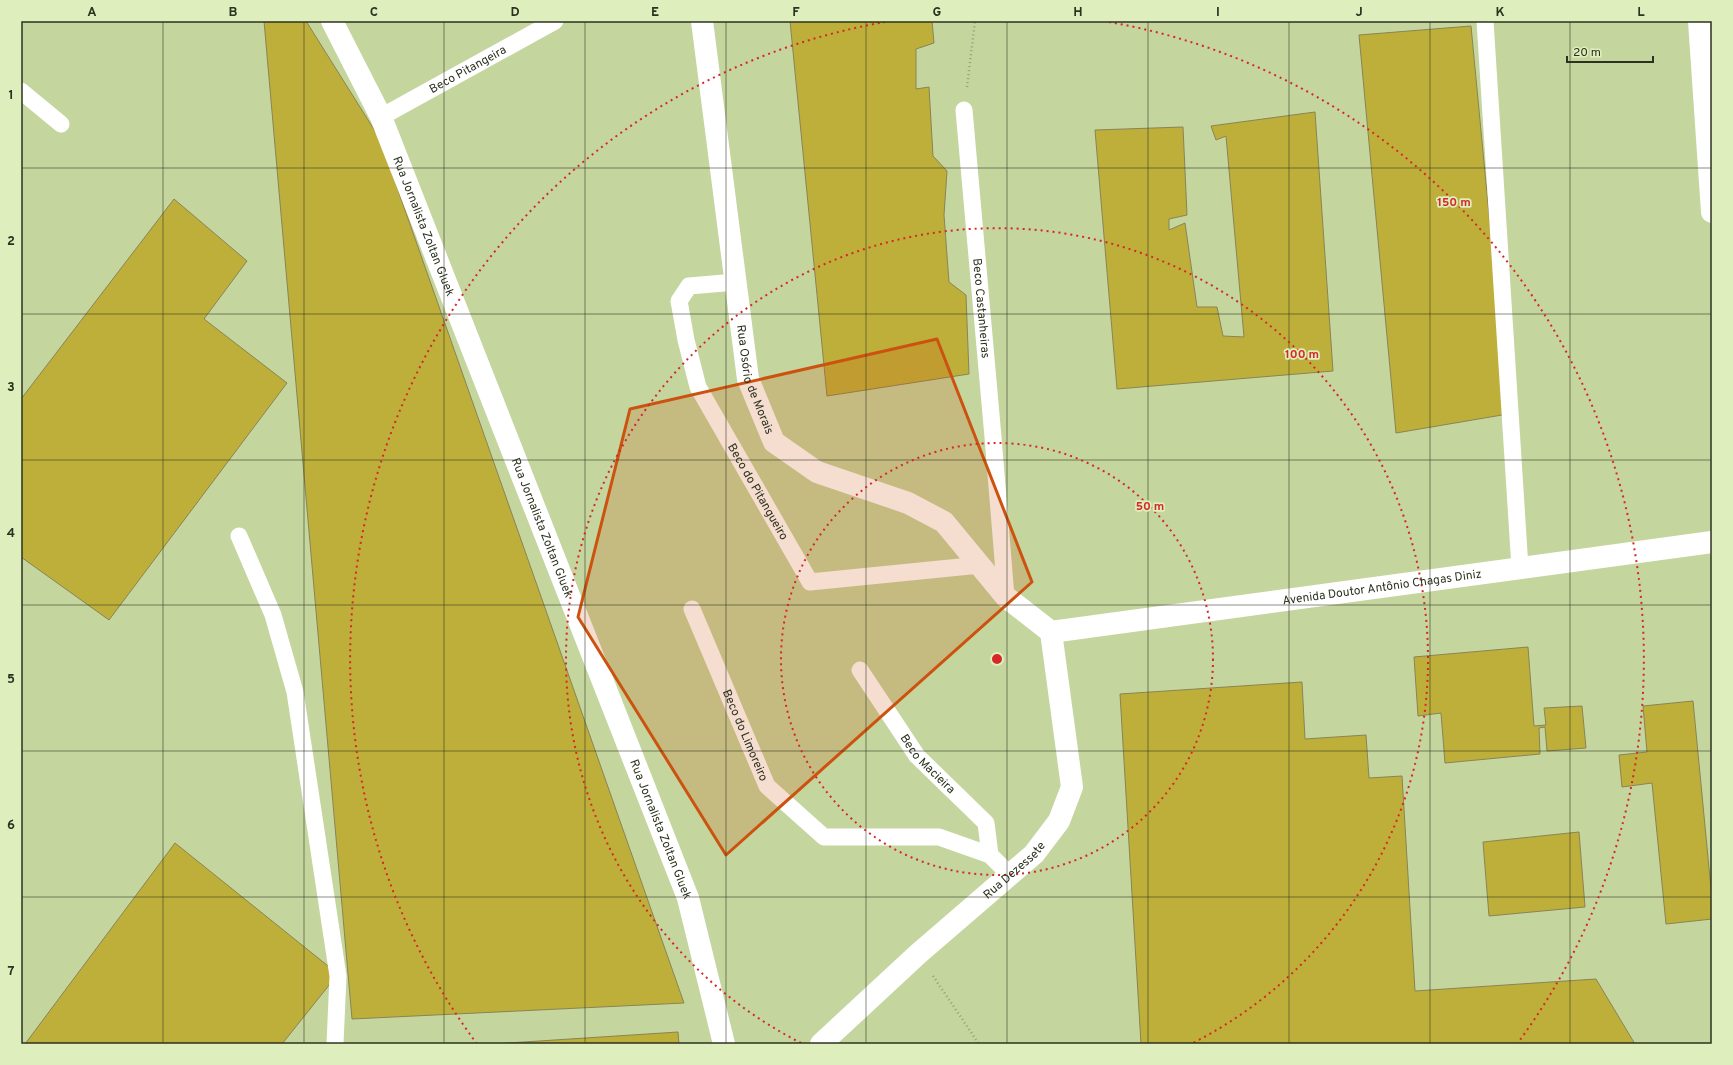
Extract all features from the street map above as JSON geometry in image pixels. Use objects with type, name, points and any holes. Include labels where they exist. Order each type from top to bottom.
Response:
[{"type":"street","name":"Rua Jornalista Zoltan Gluek","points":[[332,21],[381,117],[688,898],[724,1044]]},
{"type":"street","name":"Rua Osório de Morais","points":[[702,21],[748,379],[774,442],[817,472],[908,503],[944,522],[1006,597],[1051,632]]},
{"type":"street","points":[[1699,21],[1712,212]]},
{"type":"street","name":"Avenida Doutor Antônio Chagas Diniz","points":[[1051,632],[1712,542]]},
{"type":"street","name":"Rua Dezessete","points":[[821,1044],[918,954],[1034,854],[1059,821],[1072,787],[1051,632]]},
{"type":"lane","name":"Beco Pitangeira","points":[[381,117],[555,21]]},
{"type":"lane","points":[[1485,21],[1520,568]]},
{"type":"lane","points":[[21,91],[60,124]]},
{"type":"lane","name":"Beco Castanheiras","points":[[964,110],[1006,597]]},
{"type":"lane","name":"Beco do Pitangueiro","points":[[736,282],[689,286],[679,301],[686,340],[698,387],[810,582],[980,565]]},
{"type":"lane","points":[[239,536],[273,615],[295,692],[338,976],[336,992],[335,1044]]},
{"type":"lane","name":"Beco do Limoreiro","points":[[692,609],[767,786],[824,837],[939,837],[990,854],[1010,875]]},
{"type":"lane","name":"Beco Macieira","points":[[860,670],[916,756],[986,823],[990,854]]},
{"type":"path","points":[[964,110],[975,21]]},
{"type":"path","points":[[918,954],[979,1044]]},
{"type":"highlighted area","points":[[937,339],[1032,582],[726,855],[578,617],[630,409]]},
{"type":"shaded area","points":[[21,21],[1712,21],[1712,1044],[21,1044]]},
{"type":"building","points":[[264,21],[306,21],[380,139],[684,1003],[352,1019]]},
{"type":"building","points":[[790,21],[932,21],[934,43],[916,49],[916,89],[929,87],[933,156],[947,171],[944,215],[949,282],[966,295],[969,374],[827,396]]},
{"type":"building","points":[[1471,26],[1508,414],[1396,433],[1359,35]]},
{"type":"building","points":[[1315,112],[1333,371],[1117,389],[1095,130],[1183,127],[1187,215],[1169,219],[1169,230],[1185,223],[1197,307],[1217,307],[1223,336],[1244,337],[1226,136],[1216,140],[1211,126]]},
{"type":"building","points":[[174,199],[247,261],[204,319],[287,383],[109,620],[21,557],[21,399]]},
{"type":"building","points":[[1528,647],[1534,726],[1546,725],[1544,708],[1582,706],[1586,748],[1547,751],[1545,727],[1539,728],[1540,754],[1445,763],[1441,713],[1418,716],[1414,657]]},
{"type":"building","points":[[1302,682],[1305,739],[1366,735],[1369,778],[1402,776],[1415,991],[1596,979],[1635,1044],[1141,1044],[1120,694]]},
{"type":"building","points":[[1693,701],[1712,899],[1712,919],[1666,924],[1652,783],[1622,787],[1619,755],[1647,752],[1643,706]]},
{"type":"building","points":[[1579,832],[1585,907],[1489,916],[1483,842]]},
{"type":"building","points":[[175,843],[338,974],[282,1044],[25,1044]]},
{"type":"building","points":[[678,1032],[679,1044],[493,1044]]}]
